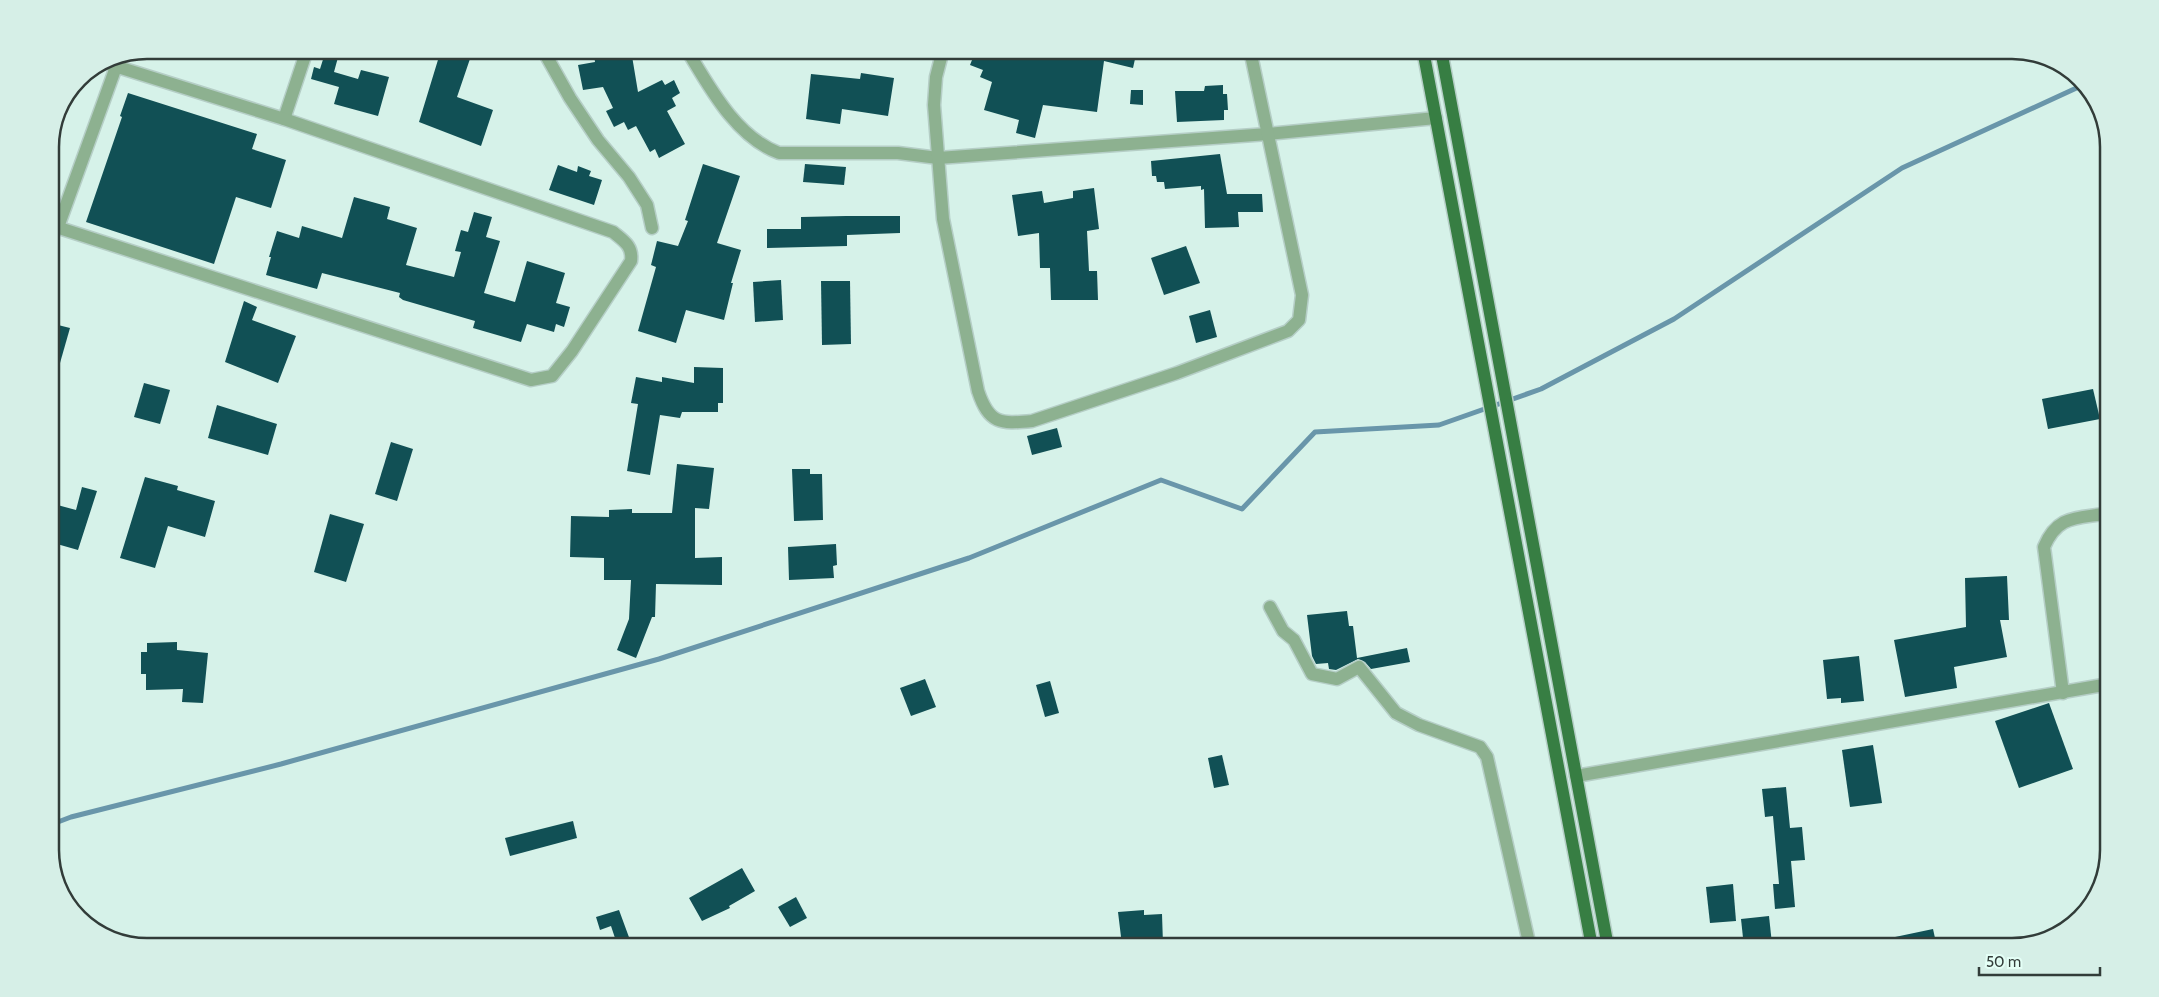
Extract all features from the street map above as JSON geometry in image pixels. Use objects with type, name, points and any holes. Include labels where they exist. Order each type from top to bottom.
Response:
[{"type":"main road","points":[[1425,59],[1590,938]]},
{"type":"main road","points":[[1443,59],[1606,938]]},
{"type":"street","points":[[284,119],[304,59]]},
{"type":"street","points":[[548,59],[579,112],[598,140],[629,177],[647,205],[652,228]]},
{"type":"street","points":[[692,59],[713,93],[751,138],[764,148],[779,153],[898,153],[938,158],[1268,134],[1436,118]]},
{"type":"street","points":[[941,59],[936,77],[934,104],[943,219],[978,391],[984,409],[996,420],[1009,423],[1032,421],[1177,373],[1288,330],[1299,320],[1302,294],[1252,59]]},
{"type":"street","points":[[59,228],[531,380],[552,376],[572,351],[631,261],[632,253],[629,245],[613,232],[284,119],[112,66]]},
{"type":"street","points":[[59,213],[116,67]]},
{"type":"street","points":[[2062,693],[2044,547],[2050,532],[2063,521],[2100,515]]},
{"type":"street","points":[[1270,607],[1283,631],[1294,640],[1312,674],[1337,679],[1359,667],[1396,713],[1420,725],[1480,746],[1488,757],[1528,938]]},
{"type":"street","points":[[1576,776],[2100,686]]},
{"type":"building","points":[[323,59],[338,59],[334,72],[358,79],[361,70],[389,77],[378,116],[334,104],[339,87],[311,79],[314,67],[320,69]]},
{"type":"building","points":[[438,59],[470,59],[457,97],[493,110],[481,146],[419,122]]},
{"type":"building","points":[[595,59],[632,59],[638,92],[662,80],[665,85],[674,80],[680,93],[672,98],[676,106],[667,111],[685,144],[659,158],[655,149],[650,152],[636,126],[628,130],[624,122],[614,127],[606,111],[613,108],[603,87],[583,90],[578,65],[595,62]]},
{"type":"building","points":[[972,59],[1135,59],[1133,68],[1104,61],[1097,112],[1043,105],[1035,138],[1016,133],[1019,120],[984,110],[992,82],[980,77],[983,70],[970,65]]},
{"type":"building","points":[[861,73],[894,78],[888,116],[842,109],[840,124],[806,119],[811,74],[860,79]]},
{"type":"building","points":[[1223,85],[1223,94],[1227,94],[1228,110],[1224,110],[1224,120],[1177,122],[1175,91],[1204,91],[1205,86]]},
{"type":"building","points":[[1131,90],[1143,90],[1143,105],[1130,104]]},
{"type":"building","points":[[128,93],[257,134],[252,149],[286,160],[271,208],[236,197],[214,264],[86,222],[122,117],[120,116]]},
{"type":"building","points":[[1220,154],[1227,194],[1262,194],[1263,212],[1238,212],[1239,227],[1205,228],[1204,189],[1201,190],[1201,186],[1165,189],[1164,182],[1157,182],[1156,176],[1152,176],[1151,161]]},
{"type":"building","points":[[703,164],[740,176],[717,243],[741,250],[731,283],[733,283],[724,320],[686,310],[676,343],[638,331],[656,267],[651,265],[657,241],[678,246],[688,221],[685,220]]},
{"type":"building","points":[[805,164],[846,167],[844,185],[803,182]]},
{"type":"building","points":[[558,165],[577,172],[578,166],[591,171],[589,176],[602,180],[594,205],[549,190]]},
{"type":"building","points":[[1094,188],[1099,229],[1087,231],[1089,271],[1097,271],[1098,300],[1051,300],[1050,268],[1040,268],[1039,233],[1018,236],[1012,195],[1042,191],[1044,203],[1073,198],[1073,191]]},
{"type":"building","points":[[354,197],[390,207],[387,219],[417,228],[406,265],[454,277],[461,252],[455,251],[461,230],[468,232],[474,212],[492,217],[486,237],[500,241],[484,293],[515,302],[527,261],[565,273],[556,303],[570,307],[564,327],[556,324],[554,332],[527,324],[521,342],[473,328],[475,321],[403,300],[399,297],[400,293],[322,273],[317,289],[266,275],[277,231],[299,238],[302,226],[342,238]]},
{"type":"building","points":[[900,216],[900,233],[847,235],[847,246],[767,248],[767,229],[801,229],[801,217]]},
{"type":"building","points":[[1186,246],[1200,283],[1164,295],[1151,258]]},
{"type":"building","points":[[781,280],[783,320],[755,322],[753,282]]},
{"type":"building","points":[[821,281],[850,281],[851,344],[822,345]]},
{"type":"building","points":[[244,301],[257,307],[252,320],[296,336],[278,383],[225,362]]},
{"type":"building","points":[[1210,310],[1217,337],[1196,343],[1189,316]]},
{"type":"building","points":[[59,325],[70,328],[59,366]]},
{"type":"building","points":[[694,367],[723,368],[723,403],[718,403],[718,412],[682,412],[680,418],[660,415],[650,475],[627,471],[638,404],[631,403],[636,377],[662,382],[662,377],[694,383]]},
{"type":"building","points":[[144,383],[170,390],[160,424],[134,417]]},
{"type":"building","points":[[2093,389],[2100,419],[2048,429],[2042,399]]},
{"type":"building","points":[[217,405],[277,424],[268,455],[208,438]]},
{"type":"building","points":[[1057,428],[1062,447],[1032,455],[1027,436]]},
{"type":"building","points":[[391,442],[413,449],[397,501],[375,494]]},
{"type":"building","points":[[677,464],[714,468],[709,509],[695,508],[695,558],[722,557],[722,585],[656,584],[655,617],[652,617],[636,658],[617,650],[629,619],[631,580],[604,580],[604,558],[570,557],[571,516],[609,517],[609,510],[632,509],[632,513],[672,513]]},
{"type":"building","points":[[792,469],[810,469],[810,474],[822,474],[823,520],[794,521]]},
{"type":"building","points":[[145,477],[178,486],[177,490],[215,501],[205,537],[168,526],[155,568],[120,558]]},
{"type":"building","points":[[82,487],[97,491],[78,550],[59,545],[59,505],[76,510]]},
{"type":"building","points":[[330,514],[364,524],[346,582],[314,572]]},
{"type":"building","points":[[836,544],[837,565],[833,566],[834,578],[789,580],[788,547]]},
{"type":"building","points":[[2007,576],[2009,620],[2000,620],[2007,657],[1954,667],[1957,688],[1905,697],[1894,640],[1966,627],[1965,578]]},
{"type":"building","points":[[1347,611],[1349,626],[1353,626],[1357,658],[1407,648],[1410,662],[1371,669],[1365,662],[1358,659],[1336,670],[1329,669],[1328,663],[1316,664],[1312,656],[1307,615]]},
{"type":"building","points":[[177,642],[177,650],[208,653],[203,703],[182,702],[183,689],[146,690],[146,674],[141,674],[141,652],[147,652],[147,643]]},
{"type":"building","points":[[1859,656],[1864,701],[1841,703],[1841,698],[1827,699],[1823,660]]},
{"type":"building","points":[[925,679],[936,707],[911,716],[900,688]]},
{"type":"building","points":[[1050,681],[1059,713],[1045,717],[1036,685]]},
{"type":"building","points":[[2049,703],[2073,769],[2019,788],[1995,721]]},
{"type":"building","points":[[1873,745],[1882,803],[1850,807],[1842,750]]},
{"type":"building","points":[[1222,755],[1229,785],[1214,788],[1208,758]]},
{"type":"building","points":[[1786,787],[1790,828],[1802,827],[1805,860],[1791,861],[1795,907],[1775,909],[1773,884],[1779,884],[1773,816],[1765,817],[1762,789]]},
{"type":"building","points":[[573,821],[577,838],[510,856],[505,838]]},
{"type":"building","points":[[742,868],[755,891],[729,906],[730,908],[702,921],[689,898]]},
{"type":"building","points":[[1733,884],[1736,921],[1710,923],[1706,887]]},
{"type":"building","points":[[796,897],[807,918],[790,927],[778,907]]},
{"type":"building","points":[[619,910],[629,938],[615,938],[611,926],[600,930],[596,917]]},
{"type":"building","points":[[1144,910],[1144,915],[1162,914],[1163,938],[1121,938],[1118,912]]},
{"type":"building","points":[[1769,916],[1771,938],[1743,938],[1741,919]]},
{"type":"building","points":[[1933,929],[1935,938],[1890,938]]},
{"type":"waterway","points":[[59,822],[281,764],[659,659],[969,558],[1161,480],[1242,509],[1315,432],[1439,425],[1541,389],[1674,319],[1902,168],[2077,88]]}]
